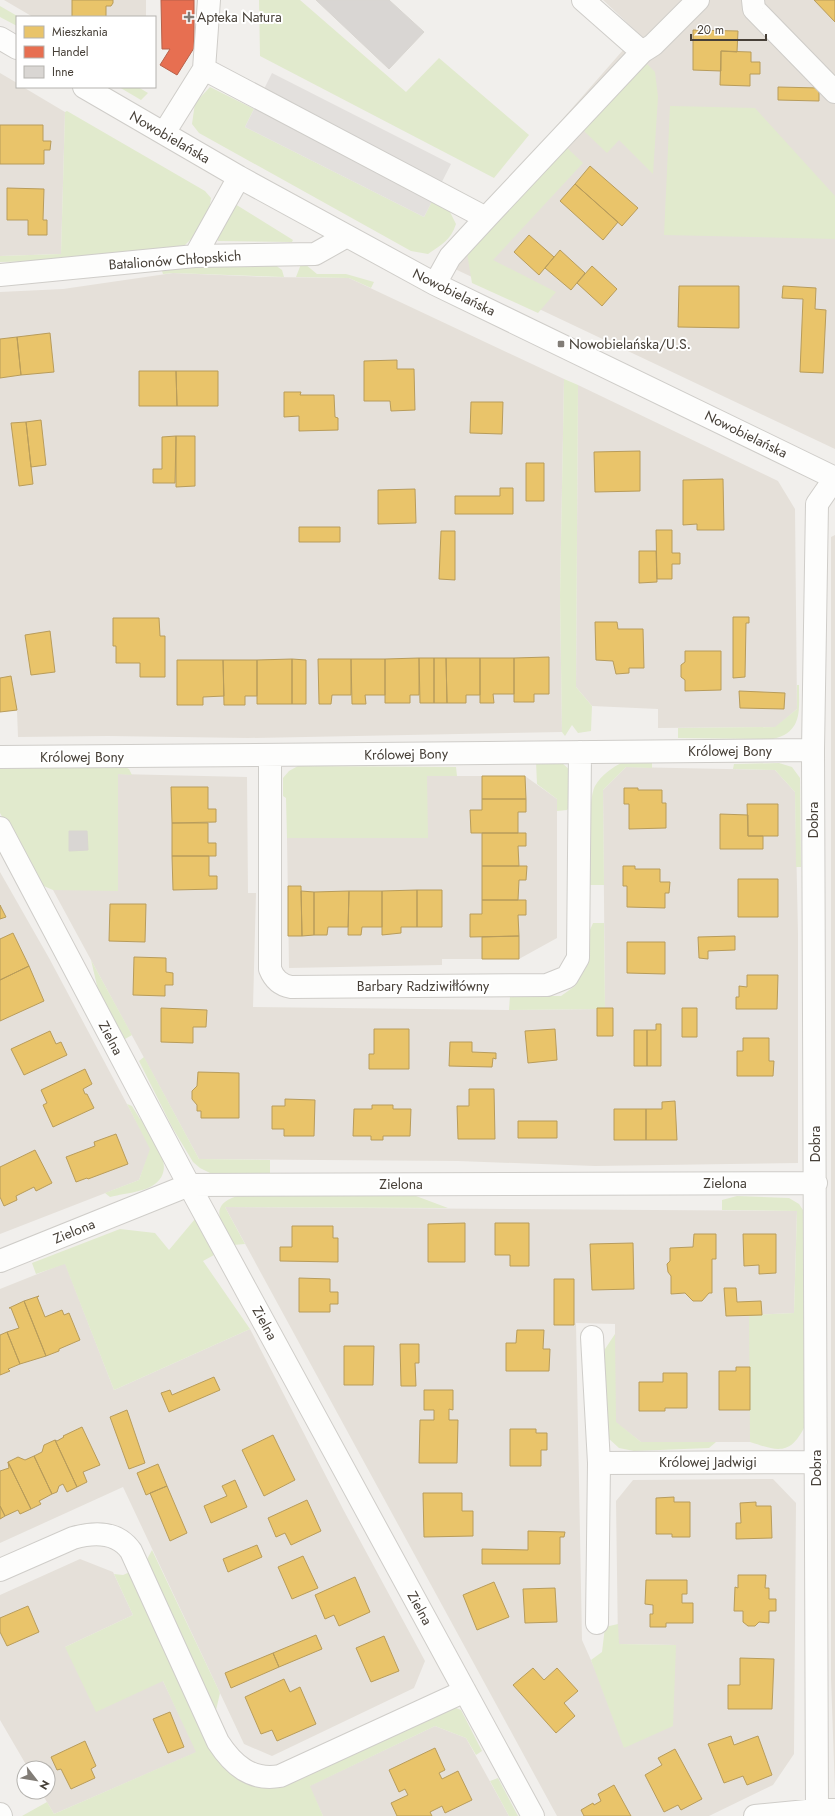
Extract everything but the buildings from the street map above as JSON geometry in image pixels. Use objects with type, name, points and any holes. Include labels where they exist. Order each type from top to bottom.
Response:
[{"type":"street","points":[[164,133],[204,69],[209,0]]},
{"type":"street","points":[[583,0],[642,52]]},
{"type":"street","points":[[435,284],[450,258],[486,218],[642,52],[653,45],[698,0]]},
{"type":"street","points":[[754,3],[835,92]]},
{"type":"street","points":[[0,38],[16,47]]},
{"type":"street","points":[[204,69],[486,218]]},
{"type":"street","name":"Nowobielańska","points":[[86,88],[239,178],[435,284],[835,478]]},
{"type":"street","points":[[196,256],[239,178]]},
{"type":"street","name":"Batalionów Chłopskich","points":[[0,275],[196,256],[315,254],[347,236]]},
{"type":"street","name":"Dobra","points":[[824,1812],[816,1462],[816,1183],[812,750],[817,504],[835,478]]},
{"type":"street","name":"Królowej Bony","points":[[0,757],[270,756],[812,750]]},
{"type":"street","name":"Barbary Radziwiłłówny","points":[[270,756],[270,969],[274,977],[280,983],[291,987],[547,986],[567,977],[578,958],[580,752]]},
{"type":"street","name":"Zielna","points":[[0,828],[189,1185],[534,1816]]},
{"type":"street","name":"Zielona","points":[[0,1261],[189,1185],[816,1183]]},
{"type":"street","points":[[592,1337],[599,1463],[597,1623]]},
{"type":"street","name":"Królowej Jadwigi","points":[[599,1463],[816,1462]]},
{"type":"street","points":[[0,1570],[73,1538],[91,1534],[116,1538],[126,1545],[131,1551],[218,1742],[229,1758],[248,1772],[270,1778],[280,1776],[465,1691]]},
{"type":"street","points":[[755,1816],[824,1812]]},
{"type":"shaded area","points":[[4,0],[146,0],[146,16],[31,16]]},
{"type":"shaded area","points":[[603,0],[835,0],[835,449],[438,261],[638,33]]},
{"type":"shaded area","points":[[0,73],[16,82],[16,88],[25,88],[65,112],[61,254],[0,256]]},
{"type":"shaded area","points":[[272,73],[451,164],[424,217],[245,127]]},
{"type":"shaded area","points":[[173,273],[267,277],[349,278],[564,379],[560,596],[562,732],[248,738],[108,736],[18,737],[17,711],[0,712],[0,292],[63,289]]},
{"type":"shaded area","points":[[578,385],[778,481],[795,509],[797,709],[776,727],[658,728],[658,709],[592,706],[576,687]]},
{"type":"shaded area","points":[[835,535],[835,1790],[831,1679],[831,537]]},
{"type":"shaded area","points":[[626,767],[775,770],[795,792],[798,934],[798,1163],[595,1166],[458,1161],[199,1159],[53,890],[118,890],[118,774],[247,777],[248,893],[256,893],[253,1007],[507,1010],[605,1009],[603,790]]},
{"type":"shaded area","points":[[427,776],[525,776],[557,799],[557,938],[519,959],[442,959],[442,965],[289,968],[287,838],[427,838]]},
{"type":"shaded area","points":[[0,872],[49,958],[151,1149],[139,1180],[0,1234]]},
{"type":"shaded area","points":[[225,1207],[797,1211],[794,1313],[750,1315],[750,1442],[641,1442],[615,1422],[615,1324],[576,1323],[582,1640],[594,1667],[676,1645],[618,1644],[616,1501],[633,1480],[773,1479],[796,1503],[794,1754],[773,1785],[709,1816],[557,1816]]},
{"type":"shaded area","points":[[65,1263],[114,1390],[250,1329],[344,1511],[425,1661],[414,1688],[272,1756],[244,1744],[123,1487],[0,1543],[0,1289]]},
{"type":"shaded area","points":[[80,1559],[113,1572],[133,1615],[65,1647],[163,1681],[197,1752],[54,1814],[46,1800],[56,1800],[56,1760],[23,1760],[0,1720],[0,1595]]},
{"type":"shaded area","points":[[435,1726],[466,1738],[509,1816],[323,1816],[309,1786]]},
{"type":"green space","points":[[259,0],[300,0],[406,92],[439,58],[529,135],[494,178],[260,56]]},
{"type":"green space","points":[[0,6],[17,16],[16,16],[16,25],[0,17]]},
{"type":"green space","points":[[647,64],[655,72],[658,97],[653,174],[619,140],[607,153],[585,132],[583,126],[637,65]]},
{"type":"green space","points":[[210,87],[254,109],[245,127],[424,217],[432,201],[448,208],[456,224],[454,230],[445,242],[428,254],[411,251],[199,133],[192,124],[195,103]]},
{"type":"green space","points":[[121,88],[140,88],[148,93],[141,100]]},
{"type":"green space","points":[[670,106],[755,108],[835,196],[835,239],[664,235]]},
{"type":"green space","points":[[67,111],[205,191],[211,198],[206,218],[199,230],[184,246],[42,261],[0,262],[0,256],[61,254],[65,112]]},
{"type":"green space","points":[[565,146],[583,163],[493,260],[556,292],[538,313],[472,283],[467,253]]},
{"type":"green space","points":[[235,204],[293,240],[292,242],[218,241],[217,237]]},
{"type":"green space","points":[[274,264],[282,270],[284,277],[173,273],[163,274],[162,271],[190,267]]},
{"type":"green space","points":[[301,264],[305,264],[317,274],[346,274],[374,282],[371,288],[349,278],[296,277]]},
{"type":"green space","points":[[564,379],[578,385],[576,687],[592,706],[591,731],[578,733],[572,725],[565,736],[562,732],[560,596]]},
{"type":"green space","points":[[797,685],[799,685],[799,711],[797,719],[790,731],[783,736],[773,739],[678,738],[678,728],[775,727],[797,709]]},
{"type":"green space","points":[[558,761],[568,769],[573,778],[574,801],[567,810],[557,811],[557,799],[537,784],[536,762]]},
{"type":"green space","points":[[625,761],[652,761],[652,768],[626,767],[603,790],[604,885],[590,885],[589,849],[592,794],[595,786],[604,774]]},
{"type":"green space","points":[[779,763],[792,767],[800,778],[801,867],[796,867],[795,792],[775,770],[733,769],[734,764]]},
{"type":"green space","points":[[123,766],[129,769],[132,775],[118,774],[118,891],[53,890],[39,884],[0,813],[0,768]]},
{"type":"green space","points":[[298,766],[456,767],[457,776],[427,776],[428,838],[287,838],[286,798],[283,796],[283,778],[289,771]]},
{"type":"green space","points":[[593,923],[604,923],[605,1009],[509,1010],[510,996],[561,996],[575,986],[588,964],[590,930]]},
{"type":"green space","points":[[91,960],[132,1035],[125,1039],[98,990]]},
{"type":"green space","points":[[144,1057],[199,1159],[270,1160],[270,1173],[212,1174],[200,1168],[193,1162],[172,1127],[139,1061]]},
{"type":"green space","points":[[127,1104],[132,1106],[140,1119],[143,1119],[157,1144],[164,1163],[163,1171],[160,1179],[148,1188],[110,1197],[105,1193],[139,1180],[150,1149]]},
{"type":"green space","points":[[237,1196],[416,1196],[448,1208],[225,1207],[245,1244],[233,1245],[222,1223],[219,1211],[222,1205],[228,1200]]},
{"type":"green space","points":[[737,1196],[789,1198],[799,1204],[805,1213],[805,1426],[794,1442],[788,1447],[782,1449],[768,1448],[750,1442],[749,1315],[794,1313],[797,1211],[722,1210],[722,1200]]},
{"type":"green space","points":[[195,1219],[214,1255],[203,1261],[250,1329],[114,1390],[65,1264],[36,1274],[32,1263],[120,1229],[155,1233],[169,1250]]},
{"type":"green space","points":[[615,1334],[616,1422],[641,1442],[716,1442],[709,1448],[634,1451],[619,1448],[607,1437],[604,1423],[605,1349]]},
{"type":"green space","points":[[152,1550],[220,1693],[216,1710],[214,1712],[145,1563]]},
{"type":"green space","points":[[130,1572],[192,1704],[207,1742],[223,1767],[241,1780],[259,1786],[279,1787],[448,1708],[456,1708],[461,1710],[482,1751],[476,1755],[466,1738],[435,1726],[310,1786],[323,1816],[22,1816],[47,1802],[54,1814],[196,1752],[163,1681],[96,1712],[65,1647],[133,1615],[114,1574],[123,1575]]},
{"type":"green space","points":[[618,1624],[619,1644],[676,1645],[673,1726],[624,1748],[591,1660],[602,1652],[605,1627]]},
{"type":"green space","points":[[498,1778],[518,1816],[509,1816],[490,1781]]},
{"type":"place","name":"Apteka Natura","points":[[189,17]]},
{"type":"place","name":"Nowobielańska/U.S.","points":[[561,344]]}]
